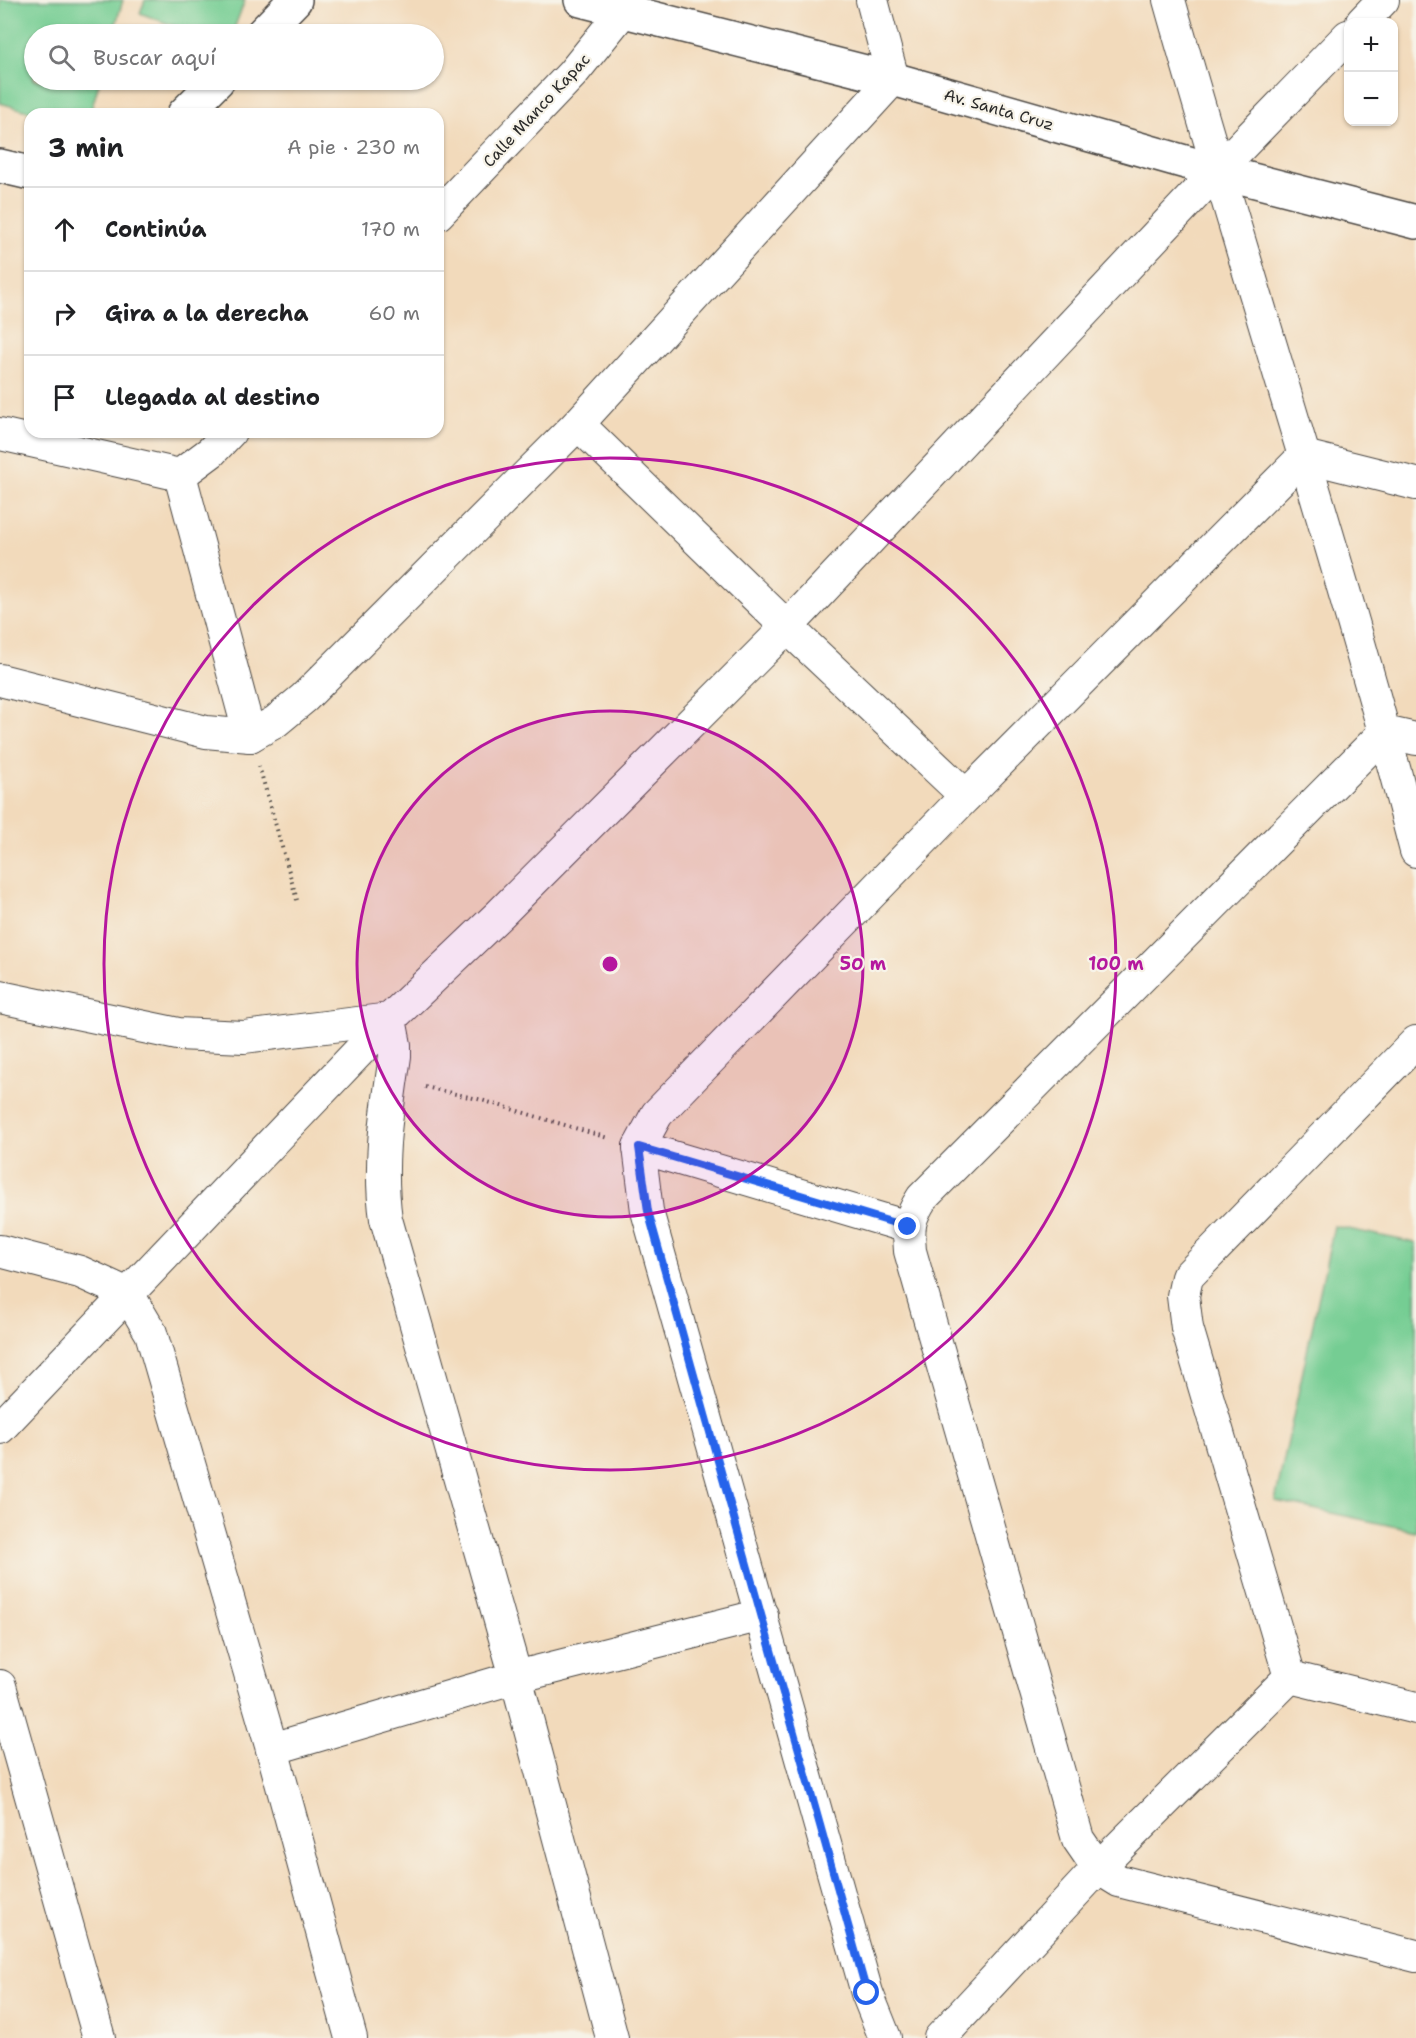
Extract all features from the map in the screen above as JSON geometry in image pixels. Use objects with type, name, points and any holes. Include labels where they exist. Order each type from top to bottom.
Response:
[{"type":"street","points":[[272,24],[296,0]]},
{"type":"street","name":"Av. Santa Cruz","points":[[581,0],[623,5],[1217,171],[1416,222]]},
{"type":"street","points":[[0,680],[206,732],[250,736],[275,722],[304,698],[578,424],[893,79],[872,0]]},
{"type":"street","points":[[1169,0],[1217,171],[1385,732],[1416,851]]},
{"type":"street","points":[[1366,18],[1383,0]]},
{"type":"street","name":"Calle Manco Kapac","points":[[444,208],[572,74],[623,5]]},
{"type":"street","points":[[0,1428],[390,1020],[500,914],[787,627],[1217,171],[1344,40]]},
{"type":"street","points":[[190,108],[208,90]]},
{"type":"street","points":[[0,166],[24,172]]},
{"type":"street","points":[[578,424],[787,627],[966,796]]},
{"type":"street","points":[[0,434],[180,475],[211,452],[224,438]]},
{"type":"street","points":[[1304,456],[1416,484]]},
{"type":"street","points":[[885,2038],[867,1993],[648,1211],[639,1147],[657,1114],[966,796],[1304,456]]},
{"type":"street","points":[[180,475],[250,736]]},
{"type":"street","points":[[1385,732],[1416,739]]},
{"type":"street","points":[[1385,732],[922,1198],[913,1211],[908,1227],[910,1251],[1078,1839],[1098,1868],[1119,1881],[1416,1956]]},
{"type":"street","points":[[0,997],[178,1034],[244,1037],[390,1020]]},
{"type":"street","points":[[390,1020],[395,1045],[381,1169],[386,1219],[516,1677],[612,2038]]},
{"type":"street","points":[[1290,1677],[1187,1328],[1183,1296],[1187,1277],[1416,1042]]},
{"type":"street","points":[[639,1147],[908,1227]]},
{"type":"street","points":[[0,1251],[80,1272],[128,1294],[151,1333],[273,1749],[351,2038]]},
{"type":"street","points":[[273,1749],[516,1677],[762,1615]]},
{"type":"street","points":[[1290,1677],[1416,1708]]},
{"type":"street","points":[[940,2038],[1098,1868],[1290,1677]]},
{"type":"street","points":[[0,1686],[99,2038]]},
{"type":"path","points":[[250,736],[297,900]]},
{"type":"path","points":[[392,1079],[478,1099],[639,1147]]},
{"type":"green space","points":[[0,0],[123,0],[116,24],[24,24],[24,90],[97,90],[92,108],[24,108],[24,110],[0,103]]},
{"type":"green space","points":[[145,0],[245,0],[236,24],[169,24],[140,13]]},
{"type":"green space","points":[[1334,1226],[1416,1243],[1416,1531],[1275,1501]]},
{"type":"route","points":[[867,1993],[648,1211],[639,1147],[908,1227]]}]
